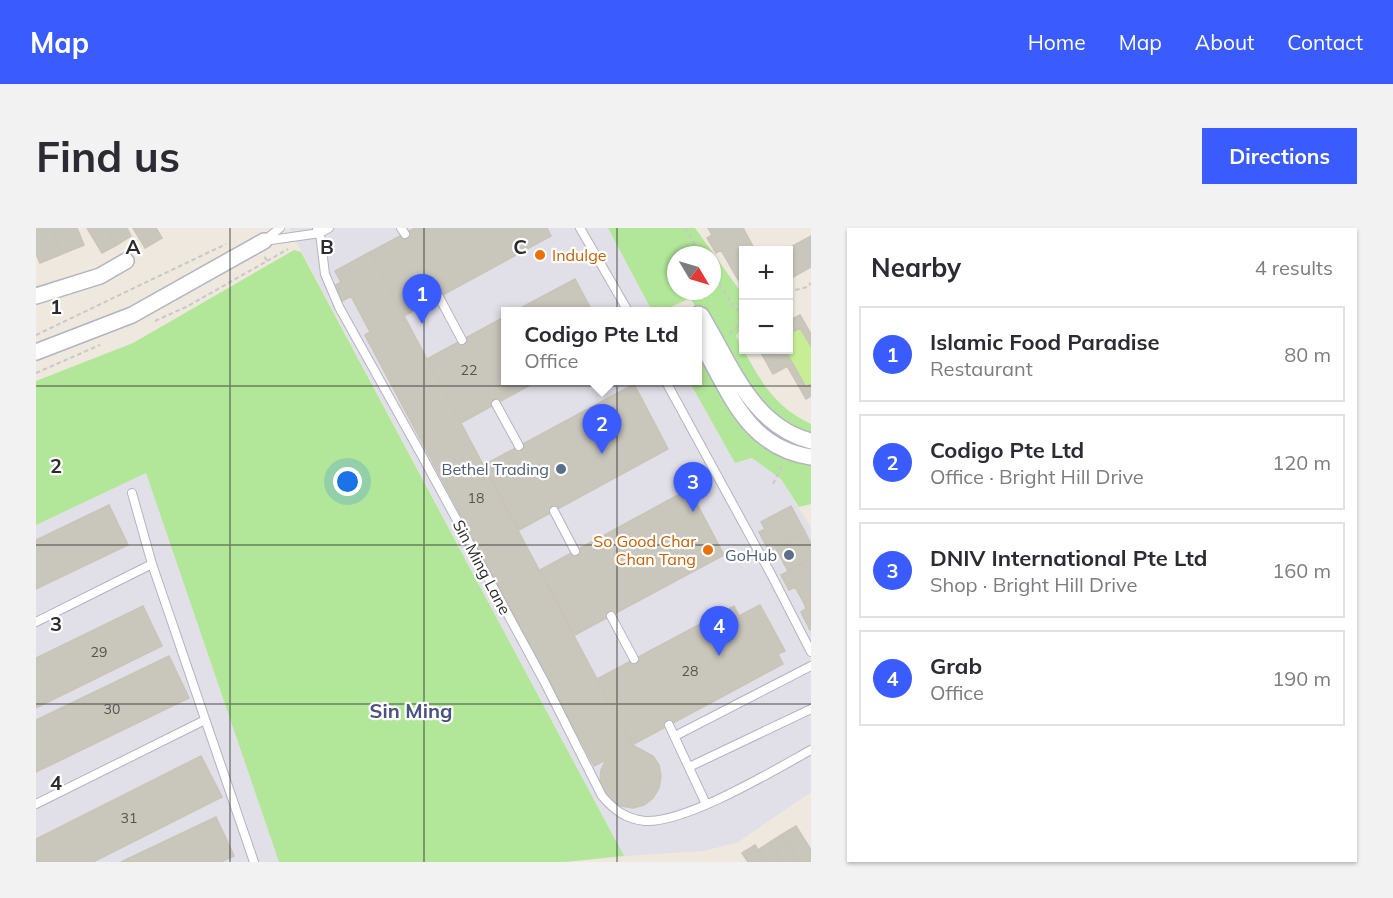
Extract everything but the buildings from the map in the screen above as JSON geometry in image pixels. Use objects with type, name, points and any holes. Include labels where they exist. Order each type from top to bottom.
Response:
[{"type":"street","points":[[36,352],[132,315],[264,241]]},
{"type":"street","points":[[36,296],[100,276],[126,261]]},
{"type":"street","points":[[702,317],[748,395],[770,421]]},
{"type":"street","points":[[702,345],[751,427],[766,440],[784,450],[811,457]]},
{"type":"street","points":[[751,427],[749,419],[755,413],[759,413],[795,436],[811,441]]},
{"type":"lane","points":[[264,241],[280,228]]},
{"type":"lane","points":[[264,241],[329,228]]},
{"type":"lane","points":[[580,228],[624,307]]},
{"type":"lane","name":"Sin Ming Lane","points":[[319,230],[325,274],[339,307],[544,681],[602,796],[614,809],[628,817],[647,821],[686,813],[811,750]]},
{"type":"lane","points":[[439,297],[462,340]]},
{"type":"lane","points":[[667,385],[811,652]]},
{"type":"lane","points":[[496,404],[519,446]]},
{"type":"lane","points":[[132,493],[152,564],[254,862]]},
{"type":"lane","points":[[554,511],[575,551]]},
{"type":"lane","points":[[36,621],[152,564]]},
{"type":"lane","points":[[611,616],[634,659]]},
{"type":"lane","points":[[675,736],[811,666]]},
{"type":"lane","points":[[689,767],[811,709]]},
{"type":"lane","points":[[36,804],[205,720]]},
{"type":"lane","points":[[669,725],[706,804]]},
{"type":"path","points":[[685,228],[696,246]]},
{"type":"path","points":[[36,335],[230,242]]},
{"type":"path","points":[[267,261],[298,244]]},
{"type":"path","points":[[793,291],[807,287],[811,283]]},
{"type":"path","points":[[721,285],[739,310]]},
{"type":"path","points":[[716,340],[739,324]]},
{"type":"path","points":[[773,484],[782,466]]},
{"type":"shaded area","points":[[289,228],[608,228],[650,307],[501,307],[501,385],[691,385],[735,463],[752,458],[781,479],[811,528],[811,792],[738,842],[704,851],[624,856]]},
{"type":"shaded area","points":[[146,473],[279,862],[36,862],[36,525]]},
{"type":"green space","points":[[608,228],[695,228],[708,246],[667,246],[667,300],[686,300],[671,307],[650,307]]},
{"type":"green space","points":[[294,250],[301,252],[624,856],[565,862],[279,862],[146,473],[36,525],[36,381],[133,343]]},
{"type":"green space","points":[[721,264],[739,289],[739,331],[736,336],[739,341],[739,354],[746,354],[758,376],[785,408],[811,424],[811,441],[782,429],[720,344],[702,316],[702,307],[696,307],[691,300],[721,300]]},
{"type":"green space","points":[[800,328],[811,346],[811,384],[806,387],[787,354],[793,354],[793,332]]},
{"type":"green space","points":[[702,345],[751,427],[811,457],[811,504],[799,507],[781,479],[752,458],[735,463],[691,385],[702,385]]},
{"type":"place","name":"Indulge","points":[[540,255]]},
{"type":"place","name":"Islamic Food Paradise","points":[[422,324]]},
{"type":"place","name":"Codigo Pte Ltd","points":[[602,454]]},
{"type":"place","name":"Bethel Trading","points":[[561,469]]},
{"type":"place","name":"DNIV International Pte Ltd","points":[[693,512]]},
{"type":"place","name":"So Good Char Chan Tang","points":[[708,550]]},
{"type":"place","name":"GoHub","points":[[789,555]]},
{"type":"place","name":"Grab","points":[[719,656]]},
{"type":"district","name":"Sin Ming","points":[[411,710]]}]
